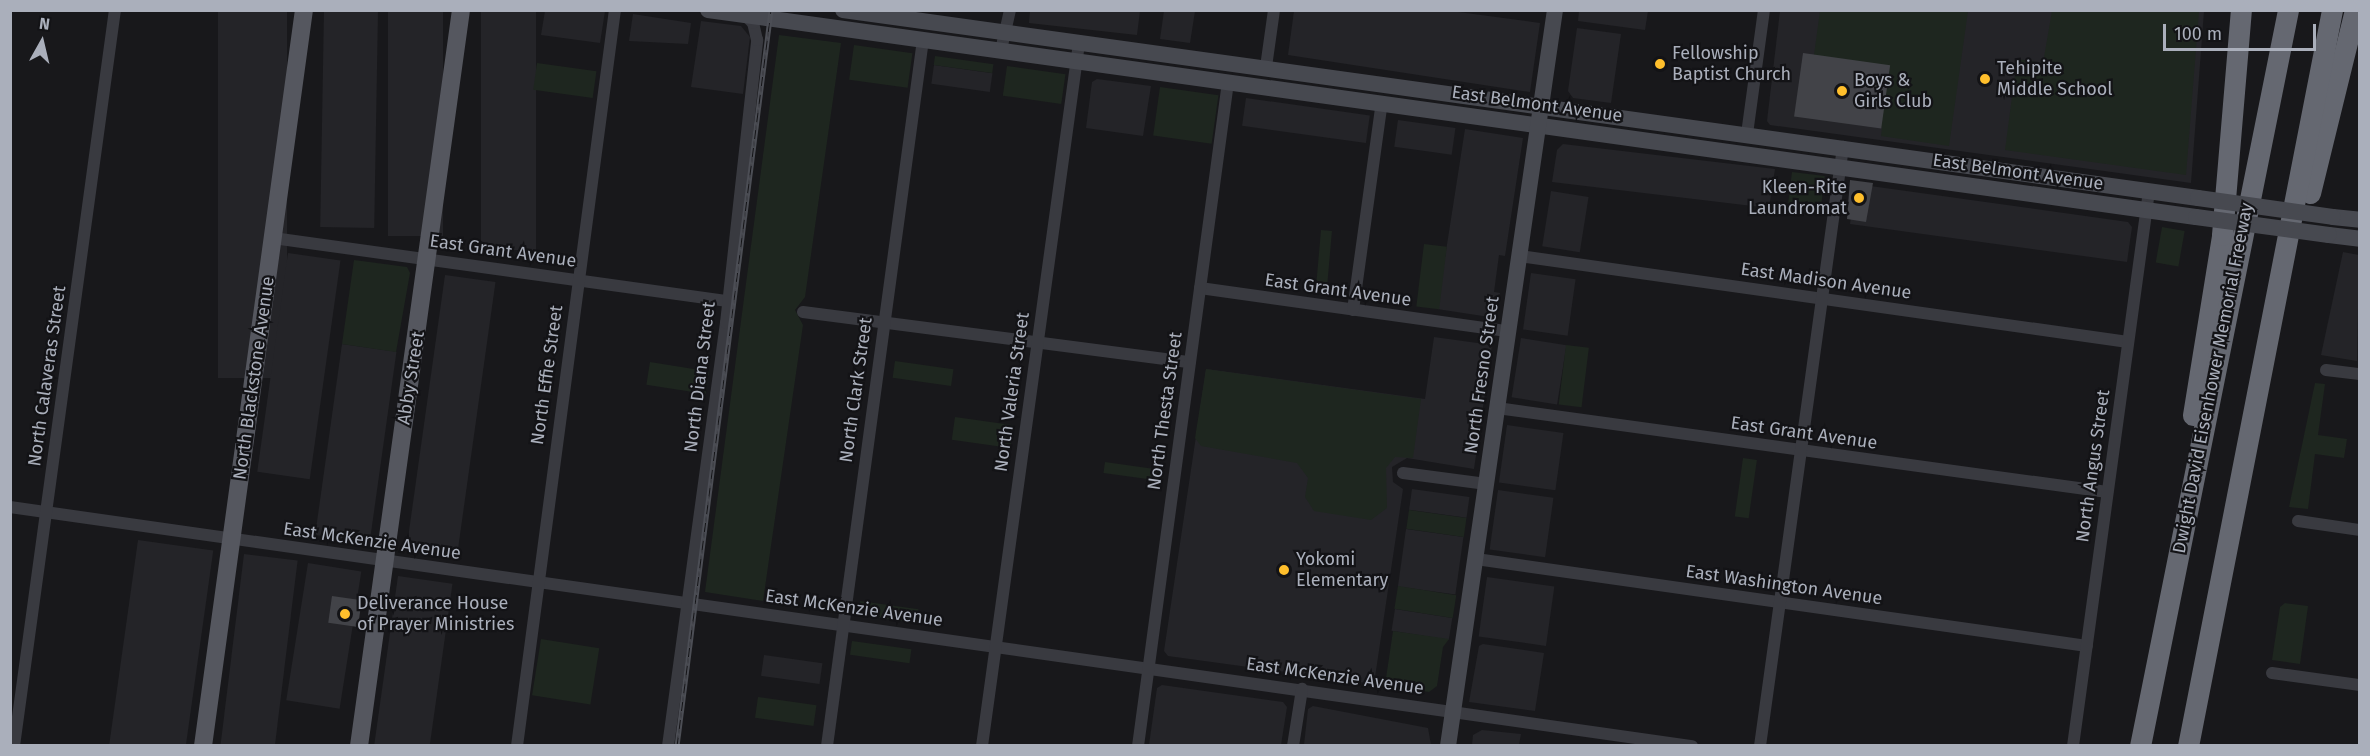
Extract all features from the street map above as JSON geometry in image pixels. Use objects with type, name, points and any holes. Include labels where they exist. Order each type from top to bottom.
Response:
[{"type":"highway","points":[[2234,10],[2235,76]]},
{"type":"highway","points":[[2180,543],[2195,388],[2224,212],[2241,10]]},
{"type":"highway","name":"Dwight David Eisenhower Memorial Freeway","points":[[2138,746],[2288,10]]},
{"type":"highway","points":[[2191,746],[2198,699],[2332,10]]},
{"type":"highway","points":[[2249,436],[2355,10]]},
{"type":"main road","name":"North Blackstone Avenue","points":[[203,746],[304,10]]},
{"type":"main road","name":"Abby Street","points":[[359,746],[461,10]]},
{"type":"main road","name":"East Belmont Avenue","points":[[708,10],[1539,123],[2360,239]]},
{"type":"main road","name":"East Belmont Avenue","points":[[843,10],[2360,220]]},
{"type":"main road","name":"North Fresno Street","points":[[1448,746],[1555,10]]},
{"type":"street","name":"North Calaveras Street","points":[[14,746],[115,10]]},
{"type":"street","name":"North Effie Street","points":[[517,746],[615,10]]},
{"type":"street","points":[[1001,50],[1010,10]]},
{"type":"street","points":[[1266,67],[1274,10]]},
{"type":"street","points":[[1747,134],[1764,10]]},
{"type":"street","name":"North Diana Street","points":[[668,746],[728,301],[757,40],[753,23],[745,15]]},
{"type":"street","name":"North Clark Street","points":[[827,746],[923,40]]},
{"type":"street","name":"North Valeria Street","points":[[982,746],[1036,340],[1079,43]]},
{"type":"street","name":"North Thesta Street","points":[[1138,746],[1228,82]]},
{"type":"street","points":[[1353,310],[1382,102]]},
{"type":"street","points":[[1760,746],[1843,147]]},
{"type":"street","name":"North Angus Street","points":[[2073,746],[2149,191]]},
{"type":"street","name":"East Grant Avenue","points":[[273,238],[728,301]]},
{"type":"street","name":"East Madison Avenue","points":[[1520,256],[2128,342]]},
{"type":"street","name":"East Grant Avenue","points":[[1200,288],[1507,332]]},
{"type":"street","points":[[803,312],[1036,340],[1190,362]]},
{"type":"street","points":[[2326,370],[2360,374]]},
{"type":"street","name":"East Grant Avenue","points":[[1497,408],[2108,492]]},
{"type":"street","points":[[1403,473],[1486,484]]},
{"type":"street","name":"East McKenzie Avenue","points":[[10,507],[1302,689],[1453,712],[1606,740],[1692,746]]},
{"type":"street","points":[[2298,521],[2360,530]]},
{"type":"street","name":"East Washington Avenue","points":[[1476,559],[2086,646]]},
{"type":"street","points":[[2272,673],[2360,685]]},
{"type":"street","points":[[1293,746],[1302,689]]},
{"type":"shaded area","points":[[324,10],[378,11],[374,228],[320,227]]},
{"type":"shaded area","points":[[1030,10],[1140,11],[1137,35],[1029,23]]},
{"type":"shaded area","points":[[218,11],[287,11],[287,378],[218,378]]},
{"type":"shaded area","points":[[388,11],[443,11],[443,236],[388,236]]},
{"type":"shaded area","points":[[481,11],[536,11],[536,250],[481,250]]},
{"type":"shaded area","points":[[545,11],[605,11],[600,43],[541,35]]},
{"type":"shaded area","points":[[1164,11],[1195,11],[1190,43],[1160,39]]},
{"type":"shaded area","points":[[1294,11],[1451,11],[1540,23],[1530,92],[1288,55]]},
{"type":"shaded area","points":[[1579,11],[1648,11],[1645,30],[1578,21]]},
{"type":"shaded area","name":"Tehipite Middle School","points":[[1780,11],[2204,11],[2191,183],[1770,125],[1767,121]]},
{"type":"shaded area","points":[[1820,11],[1968,11],[1949,146],[1881,136],[1882,128],[1814,55]]},
{"type":"shaded area","points":[[2052,11],[2199,11],[2186,175],[2005,150],[2017,59],[2043,63]]},
{"type":"shaded area","points":[[633,14],[691,23],[688,44],[629,41]]},
{"type":"shaded area","points":[[701,21],[741,26],[750,37],[743,94],[691,87]]},
{"type":"shaded area","points":[[1577,28],[1621,34],[1611,103],[1573,98],[1568,91]]},
{"type":"shaded area","points":[[779,35],[841,43],[805,297],[795,310],[803,325],[763,601],[705,592]]},
{"type":"shaded area","points":[[854,45],[912,53],[908,88],[849,80]]},
{"type":"shaded area","points":[[935,56],[993,64],[992,73],[934,65]]},
{"type":"shaded area","points":[[537,63],[596,71],[593,98],[533,90]]},
{"type":"shaded area","points":[[934,65],[992,73],[990,92],[931,84]]},
{"type":"shaded area","points":[[1007,66],[1065,74],[1061,104],[1003,96]]},
{"type":"shaded area","points":[[1097,79],[1151,86],[1143,136],[1086,128],[1092,82]]},
{"type":"shaded area","points":[[1160,87],[1218,95],[1212,144],[1153,136]]},
{"type":"shaded area","points":[[1246,98],[1370,115],[1366,143],[1242,126]]},
{"type":"shaded area","points":[[1398,120],[1455,128],[1452,155],[1394,147]]},
{"type":"shaded area","points":[[1465,129],[1523,138],[1505,256],[1499,255],[1494,292],[1500,293],[1496,318],[1437,309]]},
{"type":"shaded area","points":[[1563,144],[1775,169],[1769,208],[1552,182],[1557,150]]},
{"type":"shaded area","points":[[1792,172],[1825,176],[1820,215],[1787,211]]},
{"type":"shaded area","points":[[1856,184],[2128,222],[2132,227],[2127,262],[1850,224]]},
{"type":"shaded area","points":[[1551,191],[1589,197],[1580,252],[1542,246]]},
{"type":"shaded area","points":[[2162,227],[2185,231],[2178,266],[2156,262]]},
{"type":"shaded area","points":[[1321,230],[1332,231],[1326,294],[1316,293]]},
{"type":"shaded area","points":[[1424,244],[1447,247],[1439,309],[1416,307]]},
{"type":"shaded area","points":[[2343,252],[2359,255],[2357,361],[2321,355]]},
{"type":"shaded area","points":[[288,253],[340,260],[310,479],[257,472]]},
{"type":"shaded area","points":[[354,260],[407,267],[410,273],[396,352],[342,344]]},
{"type":"shaded area","points":[[1531,273],[1576,279],[1568,336],[1523,329]]},
{"type":"shaded area","points":[[445,275],[496,282],[457,556],[406,549]]},
{"type":"shaded area","name":"Yokomi Elementary","points":[[1434,337],[1492,345],[1474,469],[1407,458],[1392,467],[1393,482],[1403,489],[1374,684],[1168,656],[1164,651],[1206,369],[1425,399]]},
{"type":"shaded area","points":[[1521,338],[1566,345],[1557,404],[1512,397]]},
{"type":"shaded area","points":[[342,344],[396,352],[370,543],[315,535]]},
{"type":"shaded area","points":[[1566,345],[1589,348],[1582,407],[1559,405]]},
{"type":"shaded area","points":[[895,361],[953,369],[951,386],[893,378]]},
{"type":"shaded area","points":[[650,362],[709,371],[706,394],[646,385]]},
{"type":"shaded area","points":[[1206,369],[1421,399],[1413,458],[1395,457],[1386,468],[1387,508],[1371,520],[1314,511],[1305,497],[1308,478],[1297,463],[1201,446],[1195,438]]},
{"type":"shaded area","points":[[2315,383],[2325,384],[2318,435],[2347,439],[2344,458],[2315,454],[2308,509],[2289,507]]},
{"type":"shaded area","points":[[955,417],[1013,425],[1010,448],[952,440]]},
{"type":"shaded area","points":[[1507,425],[1563,433],[1555,490],[1499,482]]},
{"type":"shaded area","points":[[1743,458],[1757,460],[1749,518],[1735,516]]},
{"type":"shaded area","points":[[1105,462],[1163,470],[1162,481],[1103,473]]},
{"type":"shaded area","points":[[1412,489],[1469,497],[1467,518],[1409,510]]},
{"type":"shaded area","points":[[1498,490],[1553,498],[1545,557],[1490,549]]},
{"type":"shaded area","points":[[1409,510],[1466,518],[1464,537],[1406,529]]},
{"type":"shaded area","points":[[1406,529],[1463,537],[1455,595],[1398,586]]},
{"type":"shaded area","points":[[138,540],[213,551],[186,746],[109,745]]},
{"type":"shaded area","points":[[244,554],[298,561],[275,746],[220,746]]},
{"type":"shaded area","points":[[308,563],[361,571],[340,709],[286,700]]},
{"type":"shaded area","points":[[398,576],[452,584],[430,746],[374,745]]},
{"type":"shaded area","points":[[1487,577],[1554,586],[1546,646],[1479,636]]},
{"type":"shaded area","points":[[1398,586],[1456,595],[1453,618],[1394,609]]},
{"type":"shaded area","points":[[860,601],[918,609],[916,623],[858,615]]},
{"type":"shaded area","points":[[2285,603],[2308,606],[2300,664],[2272,660],[2280,607]]},
{"type":"shaded area","points":[[1395,609],[1452,618],[1449,640],[1392,631]]},
{"type":"shaded area","points":[[1393,631],[1449,639],[1443,647],[1437,686],[1429,692],[1385,685]]},
{"type":"shaded area","points":[[541,639],[599,648],[590,705],[532,695]]},
{"type":"shaded area","points":[[852,641],[911,649],[909,663],[850,655]]},
{"type":"shaded area","points":[[1483,644],[1544,653],[1535,711],[1469,702],[1479,646]]},
{"type":"shaded area","points":[[764,655],[822,663],[820,684],[761,676]]},
{"type":"shaded area","points":[[1162,685],[1283,702],[1287,707],[1281,745],[1149,745],[1157,688]]},
{"type":"shaded area","points":[[758,697],[816,705],[814,726],[755,718]]},
{"type":"shaded area","points":[[1313,706],[1428,728],[1431,745],[1304,745],[1308,709]]},
{"type":"shaded area","points":[[1482,730],[1521,734],[1519,745],[1472,745],[1473,735]]},
{"type":"building","name":"Boys & Girls Club","points":[[1803,53],[1890,65],[1881,129],[1794,116]]},
{"type":"building","name":"Kleen-Rite Laundromat","points":[[1850,180],[1873,183],[1866,222],[1847,219]]},
{"type":"building","name":"Deliverance House of Prayer Ministries","points":[[332,596],[362,600],[358,627],[328,623]]},
{"type":"railway","points":[[677,746],[771,10]]},
{"type":"place","name":"Fellowship Baptist Church","points":[[1660,64]]},
{"type":"place","name":"Tehipite Middle School","points":[[1985,79]]},
{"type":"place","name":"Boys & Girls Club","points":[[1842,91]]},
{"type":"place","name":"Kleen-Rite Laundromat","points":[[1859,198]]},
{"type":"place","name":"Yokomi Elementary","points":[[1284,570]]},
{"type":"place","name":"Deliverance House of Prayer Ministries","points":[[345,614]]}]
